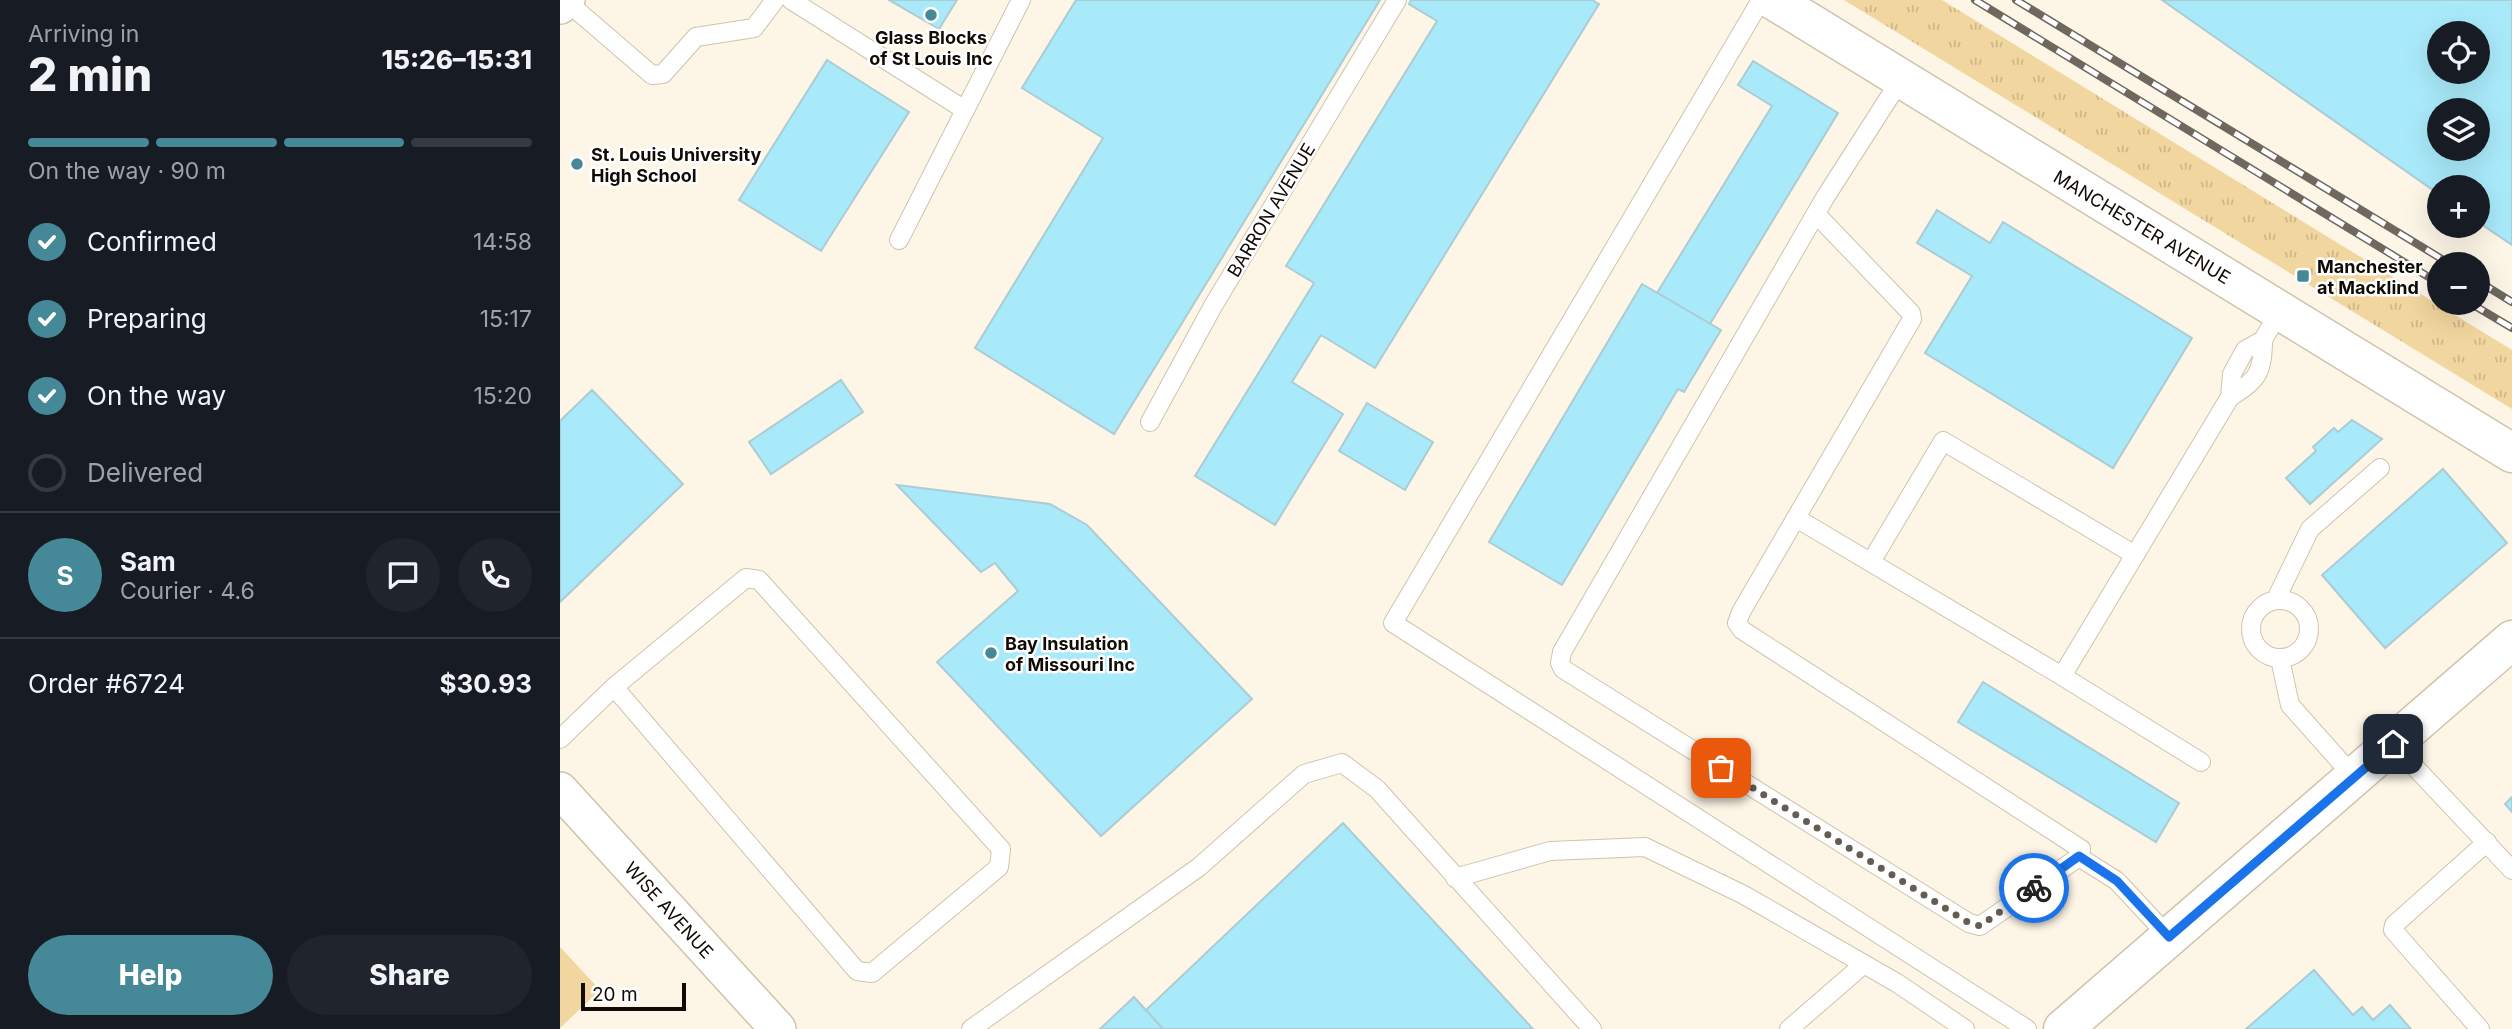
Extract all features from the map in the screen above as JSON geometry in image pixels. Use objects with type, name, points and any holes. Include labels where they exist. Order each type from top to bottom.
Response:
[{"type":"main road","name":"MANCHESTER AVENUE","points":[[1773,0],[1900,79],[2272,326],[2512,453]]},
{"type":"main road","points":[[2063,1029],[2512,640]]},
{"type":"street","points":[[560,6],[566,0]]},
{"type":"street","name":"WISE AVENUE","points":[[560,790],[778,1029]]},
{"type":"lane","points":[[566,0],[652,75],[663,74],[696,37],[754,28],[775,0]]},
{"type":"lane","points":[[791,0],[965,110]]},
{"type":"lane","points":[[899,240],[1021,0]]},
{"type":"lane","name":"BARRON AVENUE","points":[[1150,422],[1213,306],[1397,0]]},
{"type":"lane","points":[[1761,0],[1393,623],[2027,1029]]},
{"type":"lane","points":[[1816,214],[1911,313],[1912,320],[1737,623],[1742,630],[2081,849],[2079,856],[1980,926],[1969,923],[1563,669],[1560,663],[1562,652],[1816,214],[1900,79]]},
{"type":"lane","points":[[2062,676],[2230,397],[2232,374],[2245,350],[2272,326]]},
{"type":"lane","points":[[1871,562],[1943,441],[2135,555]]},
{"type":"lane","points":[[2276,599],[2295,603],[2308,617],[2310,626],[2305,645],[2298,653],[2280,659],[2262,652],[2251,636],[2251,626],[2259,609],[2276,599],[2310,529],[2380,468]]},
{"type":"lane","points":[[1796,518],[2201,762]]},
{"type":"lane","points":[[560,739],[614,687],[746,578],[759,580],[1001,849],[999,867],[872,972],[857,971],[614,687]]},
{"type":"lane","points":[[2280,659],[2290,705],[2354,777]]},
{"type":"lane","points":[[2393,744],[2512,870]]},
{"type":"lane","points":[[971,1029],[1199,867],[1304,774],[1342,763],[1377,789],[1592,1029]]},
{"type":"lane","points":[[2480,1029],[2393,930],[2394,925],[2487,842]]},
{"type":"lane","points":[[1455,878],[1550,851],[1645,848],[1744,895],[1864,964],[1965,1029]]},
{"type":"lane","points":[[2079,856],[2117,881],[2169,937]]},
{"type":"lane","points":[[1789,1029],[1864,964]]},
{"type":"green space","points":[[1844,0],[1942,0],[2427,298],[2427,315],[2455,315],[2512,350],[2512,409]]},
{"type":"green space","points":[[560,947],[600,990],[560,1028]]},
{"type":"building","name":"Glass Blocks of St Louis Inc","points":[[889,0],[957,0],[939,29]]},
{"type":"building","points":[[1076,0],[1380,0],[1114,434],[975,348],[1103,138],[1022,88]]},
{"type":"building","points":[[1411,0],[1592,0],[1599,4],[1375,368],[1321,335],[1292,382],[1343,414],[1275,525],[1195,476],[1314,283],[1286,266],[1437,21],[1409,4]]},
{"type":"building","points":[[2162,0],[2512,0],[2512,245],[2490,230],[2490,175],[2427,175],[2427,186]]},
{"type":"building","points":[[827,60],[909,112],[821,251],[739,200]]},
{"type":"building","points":[[1753,61],[1838,113],[1710,324],[1657,293],[1772,106],[1738,85]]},
{"type":"building","points":[[1937,210],[1990,243],[2003,222],[2192,338],[2113,468],[1925,353],[1972,276],[1917,243]]},
{"type":"building","points":[[1642,284],[1721,330],[1684,392],[1678,389],[1562,585],[1489,542]]},
{"type":"building","points":[[841,380],[863,412],[771,474],[749,442]]},
{"type":"building","points":[[592,390],[683,484],[560,602],[560,421]]},
{"type":"building","points":[[1367,403],[1433,442],[1405,490],[1339,451]]},
{"type":"building","points":[[2352,420],[2382,439],[2310,504],[2286,478],[2316,451],[2313,447],[2334,428],[2338,432]]},
{"type":"building","points":[[2443,469],[2507,543],[2385,648],[2322,575]]},
{"type":"building","points":[[897,485],[1050,504],[1087,525],[1252,699],[1101,836],[937,662],[1018,591],[995,563],[981,572]]},
{"type":"building","points":[[1983,682],[2179,803],[2156,842],[1958,722]]},
{"type":"building","points":[[2512,797],[2512,812],[2505,804]]},
{"type":"building","points":[[1343,823],[1533,1029],[1163,1029],[1146,1010]]},
{"type":"building","points":[[2314,970],[2353,1015],[2362,1007],[2373,1020],[2390,1005],[2411,1029],[2246,1029]]},
{"type":"building","points":[[1134,997],[1163,1029],[1100,1029]]},
{"type":"railway","points":[[1975,0],[2427,276]]},
{"type":"railway","points":[[2016,0],[2430,252]]},
{"type":"railway","points":[[2490,288],[2512,302]]},
{"type":"railway","points":[[2490,315],[2512,328]]},
{"type":"way so far","points":[[1721,768],[1969,923],[1980,926],[2034,888]]},
{"type":"place","name":"Glass Blocks of St Louis Inc","points":[[931,15]]},
{"type":"place","name":"St. Louis University High School","points":[[577,164]]},
{"type":"place","name":"Manchester at Macklind","points":[[2303,276]]},
{"type":"place","name":"Bay Insulation of Missouri Inc","points":[[991,653]]},
{"type":"route","points":[[2034,888],[2079,856],[2117,881],[2169,937],[2393,744]]}]
